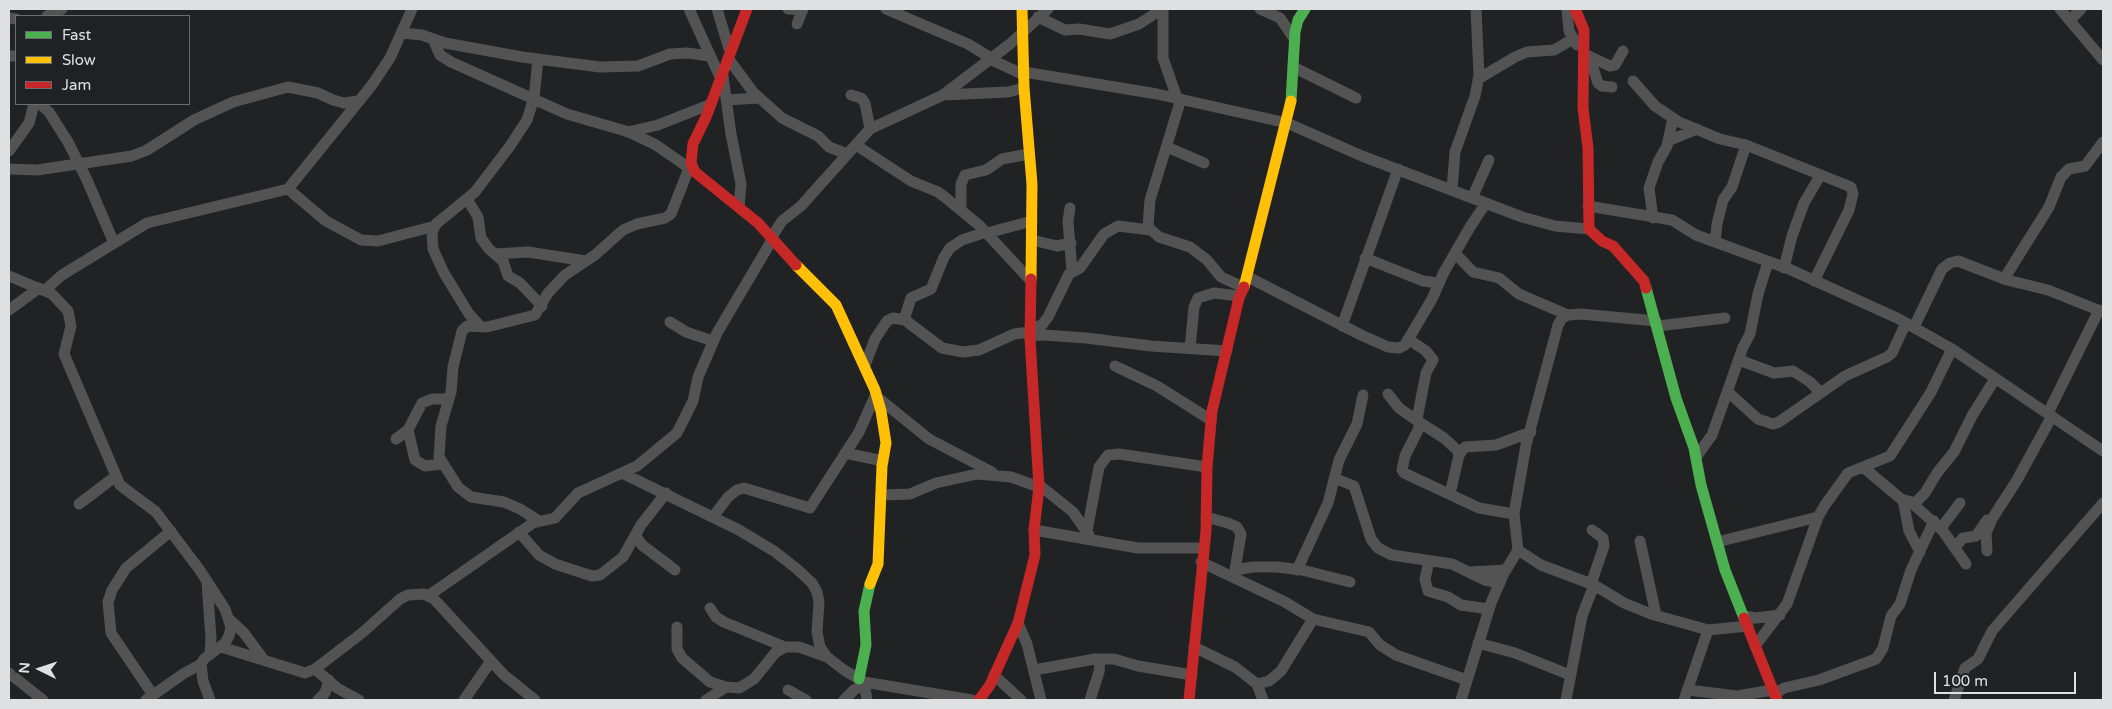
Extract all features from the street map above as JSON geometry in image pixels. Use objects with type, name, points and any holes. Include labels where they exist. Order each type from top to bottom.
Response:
[{"type":"street","points":[[49,15],[62,9]]},
{"type":"street","points":[[9,310],[146,223],[288,189],[390,58],[412,9]]},
{"type":"street","points":[[689,9],[710,56],[722,75],[741,184],[739,208]]},
{"type":"street","points":[[717,9],[729,55],[759,98],[782,118],[818,136],[829,147],[847,154]]},
{"type":"street","points":[[539,521],[504,502],[471,497],[458,487],[439,457],[442,426],[462,331],[467,326],[487,327],[535,314],[542,306],[548,293],[565,275],[586,261],[623,230],[637,224],[666,218],[670,214],[690,166],[693,144],[747,9]]},
{"type":"street","points":[[788,9],[803,10],[797,24]]},
{"type":"street","points":[[886,9],[968,44],[990,58],[1024,73],[1179,99],[1287,124],[1472,198],[1542,223],[1589,229],[1613,246],[1644,281],[1676,398],[1687,424],[1725,570],[1775,695]]},
{"type":"street","points":[[710,608],[716,617],[724,622],[785,647],[799,646],[827,657],[863,682],[979,700],[994,675],[1018,622],[1026,598],[1035,555],[1034,530],[1039,485],[1030,333],[1032,221],[1024,88],[1022,9]]},
{"type":"street","points":[[428,596],[520,532],[539,521],[550,521],[556,518],[578,494],[638,466],[677,433],[693,401],[698,377],[713,341],[782,221],[801,206],[870,129],[943,95],[1048,9]]},
{"type":"street","points":[[1038,17],[1065,30],[1079,29],[1110,34],[1140,24],[1165,9]]},
{"type":"street","points":[[1150,230],[1148,227],[1148,210],[1179,99],[1163,58],[1165,9]]},
{"type":"street","points":[[1260,9],[1280,18],[1295,40]]},
{"type":"street","points":[[1190,700],[1206,517],[1207,467],[1211,420],[1227,351],[1291,109],[1295,40],[1298,20],[1305,9]]},
{"type":"street","points":[[1452,190],[1455,152],[1475,96],[1478,79],[1480,56],[1476,9]]},
{"type":"street","points":[[1567,9],[1569,31],[1586,55],[1600,86]]},
{"type":"street","points":[[1575,9],[1584,30],[1586,55],[1583,95],[1584,128],[1588,148],[1589,229]]},
{"type":"street","points":[[2060,9],[2103,60]]},
{"type":"street","points":[[2070,20],[2081,9]]},
{"type":"street","points":[[401,33],[422,35],[433,39],[538,59],[600,67],[638,66],[670,54],[687,53],[710,56]]},
{"type":"street","points":[[433,39],[440,55],[444,58],[567,114],[628,132],[656,145],[690,166],[701,178],[739,208],[836,305],[865,365],[877,395],[885,430],[878,564],[866,593],[864,611],[866,645],[863,682],[866,700]]},
{"type":"street","points":[[1478,79],[1515,57],[1527,52],[1554,50],[1573,39]]},
{"type":"street","points":[[1586,55],[1610,66],[1615,65],[1623,51]]},
{"type":"street","points":[[288,189],[326,221],[361,240],[378,241],[435,226],[467,199],[510,146],[527,120],[534,98],[538,59]]},
{"type":"street","points":[[1292,67],[1356,98]]},
{"type":"street","points":[[1633,81],[1655,106],[1673,118],[1720,139],[1746,145],[1851,187],[1853,192],[1849,210],[1814,281]]},
{"type":"street","points":[[1583,95],[1600,86],[1612,87]]},
{"type":"street","points":[[9,168],[37,170],[132,156],[147,150],[194,120],[233,102],[288,87],[344,102],[358,101]]},
{"type":"street","points":[[943,95],[1008,92],[1024,88]]},
{"type":"street","points":[[851,96],[861,98],[865,103],[870,129]]},
{"type":"street","points":[[628,132],[658,125],[711,103],[726,99],[759,98]]},
{"type":"street","points":[[9,151],[29,123],[34,105]]},
{"type":"street","points":[[41,105],[49,112],[80,165],[114,242]]},
{"type":"street","points":[[1653,218],[1649,188],[1668,141],[1673,118]]},
{"type":"street","points":[[1668,141],[1697,129]]},
{"type":"street","points":[[2004,278],[2049,207],[2061,177],[2069,169],[2085,166],[2103,142]]},
{"type":"street","points":[[856,145],[916,183],[938,192],[986,233],[1031,281]]},
{"type":"street","points":[[1715,242],[1716,224],[1723,200],[1732,187],[1746,145]]},
{"type":"street","points":[[1167,147],[1204,163]]},
{"type":"street","points":[[961,210],[961,184],[965,175],[986,170],[1002,159],[1029,154]]},
{"type":"street","points":[[1472,198],[1489,160]]},
{"type":"street","points":[[1342,326],[1398,169]]},
{"type":"street","points":[[1784,268],[1792,236],[1804,203],[1820,176]]},
{"type":"street","points":[[467,199],[478,217],[481,238],[503,261],[508,276],[520,283],[542,306]]},
{"type":"street","points":[[1072,271],[1080,268],[1104,234],[1112,228],[1125,226],[1150,230],[1159,237],[1190,247],[1207,260],[1221,277],[1393,348],[1400,348],[1408,339],[1432,299],[1455,254],[1486,203]]},
{"type":"street","points":[[1588,206],[1676,222],[1696,235],[1784,268],[1910,325],[1952,349],[2103,450]]},
{"type":"street","points":[[1030,333],[1042,325],[1048,317],[1072,271],[1068,221],[1070,208]]},
{"type":"street","points":[[904,320],[911,298],[931,289],[944,257],[950,248],[962,240],[1032,221]]},
{"type":"street","points":[[435,226],[431,238],[444,272],[469,314],[480,326]]},
{"type":"street","points":[[1032,240],[1058,246],[1071,243]]},
{"type":"street","points":[[495,254],[528,252],[586,261]]},
{"type":"street","points":[[1455,254],[1473,272],[1499,278],[1519,294],[1568,315],[1601,315],[1657,324],[1725,318]]},
{"type":"street","points":[[1365,258],[1423,280],[1439,283]]},
{"type":"street","points":[[1696,457],[1712,436],[1752,328],[1758,294],[1768,262]]},
{"type":"street","points":[[1728,392],[1758,419],[1773,424],[1855,370],[1880,361],[1892,353],[1942,269],[1950,263],[1966,263],[2004,278],[2027,283],[2101,311],[2017,480],[1997,510],[1976,536],[1963,538],[1955,547]]},
{"type":"street","points":[[9,276],[42,289],[63,303],[71,318],[64,354],[120,484],[156,512],[171,531],[206,580],[225,608],[229,619],[229,636],[221,647],[210,654],[201,664],[183,674],[150,698],[111,633],[108,602],[112,590],[126,568],[171,531]]},
{"type":"street","points":[[1190,348],[1194,307],[1198,298],[1244,287]]},
{"type":"street","points":[[1461,700],[1489,609],[1506,570],[1518,550],[1514,514],[1530,432],[1558,325],[1562,318],[1568,315]]},
{"type":"street","points":[[865,365],[875,339],[887,322],[893,318],[904,320],[936,344],[952,351],[979,350],[1014,334],[1030,333],[1151,346],[1227,351]]},
{"type":"street","points":[[670,322],[686,332],[713,341]]},
{"type":"street","points":[[1408,339],[1426,350],[1433,360],[1426,373],[1418,421],[1419,428],[1405,456],[1402,470],[1410,477],[1479,508],[1514,514]]},
{"type":"street","points":[[1755,646],[1788,604],[1818,517],[1848,474],[1890,456],[1931,392],[1952,349]]},
{"type":"street","points":[[1739,360],[1774,373],[1793,371],[1810,382],[1820,392]]},
{"type":"street","points":[[1115,366],[1157,386],[1211,420]]},
{"type":"street","points":[[1907,502],[1919,500],[1954,452],[1972,414],[1996,379]]},
{"type":"street","points":[[1388,394],[1398,408],[1444,438],[1457,450],[1459,455]]},
{"type":"street","points":[[713,517],[728,497],[737,490],[744,488],[810,508],[863,424],[877,395]]},
{"type":"street","points":[[877,395],[929,439],[996,474]]},
{"type":"street","points":[[1297,570],[1328,503],[1339,460],[1357,424],[1363,395]]},
{"type":"street","points":[[396,439],[408,430],[422,403],[432,399],[448,400]]},
{"type":"street","points":[[408,430],[415,460],[425,466],[442,464]]},
{"type":"street","points":[[1450,494],[1459,455],[1465,447],[1496,445],[1530,432]]},
{"type":"street","points":[[845,453],[883,462]]},
{"type":"street","points":[[1090,536],[1099,467],[1108,454],[1207,467]]},
{"type":"street","points":[[1863,467],[1937,525],[1966,564]]},
{"type":"street","points":[[622,473],[739,530],[774,551],[812,583],[819,602],[817,632],[820,647],[827,657]]},
{"type":"street","points":[[882,495],[910,494],[936,483],[977,474],[996,474],[1039,485],[1073,512],[1090,536]]},
{"type":"street","points":[[79,504],[116,476]]},
{"type":"street","points":[[1334,478],[1354,486],[1372,539],[1378,548],[1392,555],[1452,564],[1485,580],[1500,583]]},
{"type":"street","points":[[520,532],[539,555],[555,564],[592,576],[600,575],[612,568],[623,558],[655,505],[666,494]]},
{"type":"street","points":[[1907,502],[1909,531],[1920,552]]},
{"type":"street","points":[[1954,700],[1965,668],[1978,659],[1992,632],[2103,502]]},
{"type":"street","points":[[1708,630],[1686,695],[1775,695],[1784,688],[1819,680],[1876,659],[1883,648],[1889,620],[1900,604],[1911,570],[1920,552],[1937,525],[1960,503]]},
{"type":"street","points":[[1988,551],[1986,534],[1997,510]]},
{"type":"street","points":[[1206,517],[1237,527],[1241,534],[1234,574]]},
{"type":"street","points":[[1717,542],[1818,517]]},
{"type":"street","points":[[1034,530],[1090,536],[1138,548],[1203,548]]},
{"type":"street","points":[[1566,700],[1582,616],[1604,546],[1603,538],[1592,530]]},
{"type":"street","points":[[636,536],[642,545],[674,570]]},
{"type":"street","points":[[1640,541],[1656,615]]},
{"type":"street","points":[[1518,550],[1541,565],[1592,584],[1624,603],[1656,615],[1708,630],[1756,618],[1780,615]]},
{"type":"street","points":[[1429,560],[1424,579],[1428,591],[1448,597],[1461,605],[1489,609]]},
{"type":"street","points":[[1201,562],[1234,574],[1314,619],[1369,632],[1380,646],[1396,655],[1467,680]]},
{"type":"street","points":[[1234,574],[1254,567],[1297,570],[1350,582]]},
{"type":"street","points":[[1470,572],[1506,570]]},
{"type":"street","points":[[206,580],[210,654]]},
{"type":"street","points":[[221,647],[297,672],[305,672],[315,669],[362,633],[400,600],[414,594],[428,596],[434,599],[504,675],[535,700]]},
{"type":"street","points":[[229,619],[244,633],[264,660]]},
{"type":"street","points":[[1257,684],[1269,681],[1281,671],[1314,619]]},
{"type":"street","points":[[1018,622],[1027,644],[1041,700]]},
{"type":"street","points":[[677,628],[677,649],[682,658],[710,682],[726,687],[739,688],[754,679],[775,653],[785,647]]},
{"type":"street","points":[[1478,643],[1515,653],[1570,675]]},
{"type":"street","points":[[1194,647],[1235,667],[1257,684],[1263,700]]},
{"type":"street","points":[[1034,670],[1100,659],[1114,659],[1138,666],[1192,675]]},
{"type":"street","points":[[1090,700],[1099,672],[1100,659]]},
{"type":"street","points":[[464,700],[491,661]]},
{"type":"street","points":[[201,664],[203,681],[210,700]]},
{"type":"street","points":[[315,669],[337,688],[359,700]]},
{"type":"street","points":[[9,673],[43,700]]},
{"type":"street","points":[[994,675],[1021,700]]},
{"type":"street","points":[[318,700],[325,693],[329,680]]},
{"type":"street","points":[[844,700],[863,682]]},
{"type":"street","points":[[706,700],[726,687]]},
{"type":"street","points":[[788,690],[806,700]]},
{"type":"traffic: fast","points":[[1291,101],[1295,32],[1298,20],[1305,9]]},
{"type":"traffic: fast","points":[[1646,288],[1676,398],[1694,448],[1701,485],[1725,570],[1744,618]]},
{"type":"traffic: fast","points":[[859,679],[866,645],[864,611],[870,584]]},
{"type":"traffic: slow","points":[[1022,9],[1024,88],[1032,184],[1031,279]]},
{"type":"traffic: slow","points":[[1244,287],[1291,101]]},
{"type":"traffic: slow","points":[[796,265],[836,305],[875,390],[881,411],[886,443],[882,466],[878,564],[870,584]]},
{"type":"traffic: jam","points":[[747,9],[706,117],[693,144],[691,163],[695,172],[758,223],[796,265]]},
{"type":"traffic: jam","points":[[1575,9],[1584,30],[1583,108],[1588,148],[1589,229],[1602,241],[1613,246],[1644,281],[1646,288]]},
{"type":"traffic: jam","points":[[979,700],[990,685],[1018,623],[1035,555],[1034,530],[1039,487],[1030,339],[1031,279]]},
{"type":"traffic: jam","points":[[1189,700],[1206,531],[1207,467],[1212,411],[1239,298],[1244,287]]},
{"type":"traffic: jam","points":[[1744,618],[1777,700]]}]
